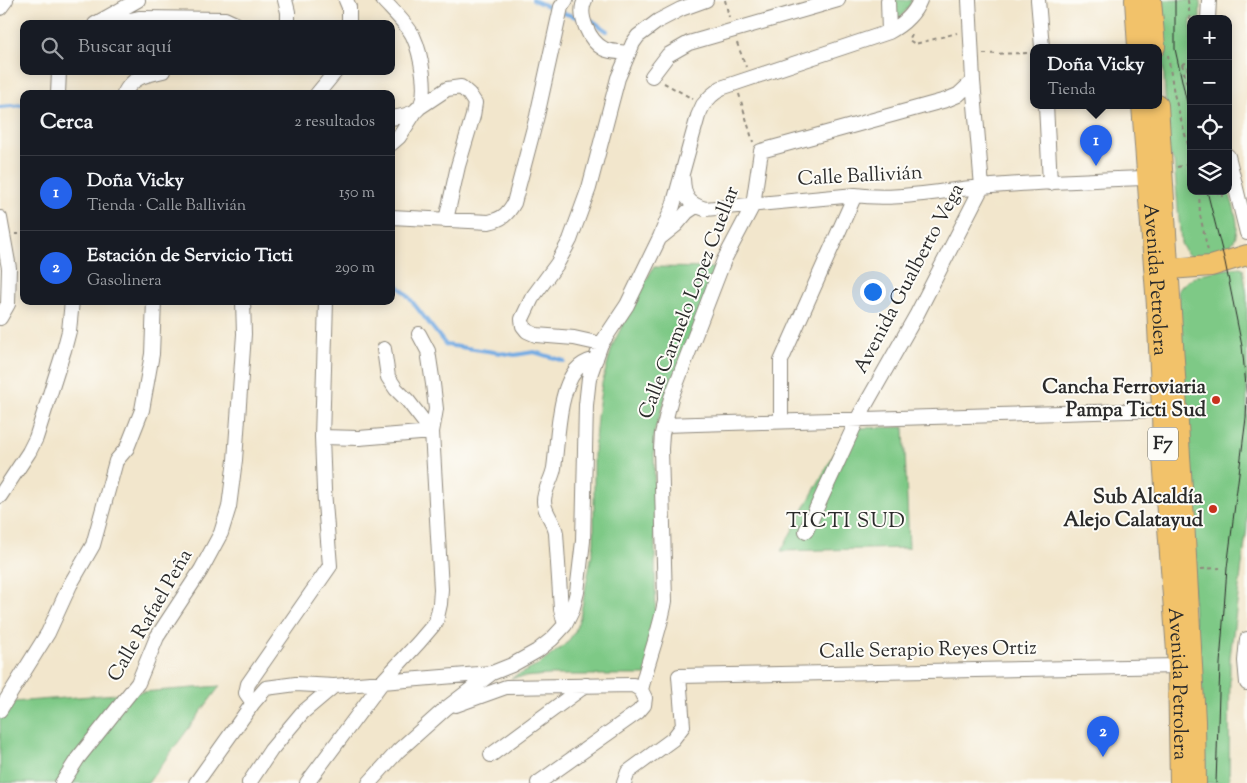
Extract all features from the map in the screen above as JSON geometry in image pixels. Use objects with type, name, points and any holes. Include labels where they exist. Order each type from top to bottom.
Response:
[{"type":"highway","points":[[1135,0],[1138,44]]},
{"type":"highway","points":[[1151,0],[1160,44]]},
{"type":"highway","name":"Avenida Petrolera","points":[[1142,109],[1157,306],[1163,457],[1178,666],[1180,783]]},
{"type":"highway","name":"Avenida Petrolera","points":[[1158,109],[1195,720],[1196,783]]},
{"type":"highway","points":[[1169,269],[1211,266],[1247,256]]},
{"type":"street","points":[[0,8],[6,0]]},
{"type":"street","points":[[100,20],[111,12],[138,0]]},
{"type":"street","points":[[285,0],[288,20]]},
{"type":"street","points":[[346,0],[349,7],[349,20]]},
{"type":"street","points":[[383,0],[412,35],[422,62],[424,96],[417,110],[395,140]]},
{"type":"street","points":[[395,217],[489,222],[501,220],[508,214],[514,203],[537,116],[561,7],[566,0]]},
{"type":"street","points":[[585,0],[582,6],[583,23],[595,41],[604,49],[628,53]]},
{"type":"street","points":[[602,344],[574,338],[536,336],[523,326],[522,319],[529,304],[557,264],[570,240],[589,188],[606,118],[628,53],[638,36],[645,30],[681,9],[706,0]]},
{"type":"street","points":[[652,76],[668,56],[689,43],[838,0]]},
{"type":"street","points":[[888,0],[893,30]]},
{"type":"street","points":[[370,783],[398,751],[445,708],[492,673],[512,665],[537,651],[565,625],[572,611],[583,541],[586,405],[590,378],[602,344],[627,305],[673,206],[692,133],[703,105],[721,88],[736,82],[893,30],[905,22],[920,0]]},
{"type":"street","name":"Avenida Gualberto Vega","points":[[806,531],[858,418],[917,314],[982,187],[973,81],[969,0]]},
{"type":"street","points":[[1038,0],[1042,44]]},
{"type":"street","points":[[1208,15],[1209,0]]},
{"type":"street","points":[[111,12],[139,18],[225,20]]},
{"type":"street","points":[[58,90],[59,75]]},
{"type":"street","points":[[126,90],[138,77],[146,75]]},
{"type":"street","points":[[320,90],[333,75]]},
{"type":"street","points":[[761,151],[946,100],[958,95],[973,81]]},
{"type":"street","points":[[395,118],[417,110],[447,89],[461,87],[475,103],[446,220]]},
{"type":"street","points":[[1046,109],[1050,182]]},
{"type":"street","name":"Calle Carmelo Lopez Cuellar","points":[[538,783],[638,712],[644,705],[645,698],[641,690],[649,657],[661,624],[665,601],[661,449],[664,425],[671,398],[724,260],[753,205],[761,151]]},
{"type":"street","points":[[1232,168],[1244,206],[1247,232]]},
{"type":"street","points":[[660,237],[696,206],[689,201],[683,192],[682,171]]},
{"type":"street","name":"Calle Ballivián","points":[[696,206],[705,209],[855,195],[864,197],[923,194],[1050,182],[1146,178]]},
{"type":"street","points":[[781,420],[781,361],[855,195]]},
{"type":"street","points":[[0,218],[9,268],[8,304],[0,318]]},
{"type":"street","points":[[0,496],[36,438],[69,332],[72,305]]},
{"type":"street","points":[[0,710],[48,633],[70,585],[93,545],[116,461],[126,448],[142,410],[152,354],[154,305]]},
{"type":"street","name":"Calle Rafael Peña","points":[[62,783],[78,758],[138,683],[157,637],[201,570],[221,533],[229,507],[235,460],[244,334],[243,305]]},
{"type":"street","points":[[253,703],[246,693],[248,684],[330,566],[322,437],[326,305]]},
{"type":"street","points":[[307,783],[383,681],[436,622],[441,589],[432,432],[436,409],[428,351],[419,334]]},
{"type":"street","points":[[384,349],[388,377],[432,432]]},
{"type":"street","points":[[565,625],[561,609],[555,525],[546,511],[544,503],[545,492],[554,470],[564,396],[570,380],[576,369],[586,362],[596,359]]},
{"type":"street","points":[[664,425],[1162,410]]},
{"type":"street","points":[[322,437],[359,438],[432,432]]},
{"type":"street","points":[[1247,639],[1247,683]]},
{"type":"street","name":"Calle Serapio Reyes Ortiz","points":[[624,783],[628,772],[673,739],[682,726],[679,676],[1178,666]]},
{"type":"street","points":[[196,783],[253,703],[266,688],[296,684],[334,686],[492,673]]},
{"type":"street","points":[[491,756],[586,685]]},
{"type":"street","points":[[445,708],[506,687],[633,685],[641,690]]},
{"type":"street","points":[[249,783],[272,750],[302,713],[334,686]]},
{"type":"path","points":[[1188,0],[1190,15]]},
{"type":"path","points":[[893,30],[903,35],[913,31],[909,40],[915,44],[971,29]]},
{"type":"path","points":[[1162,52],[1189,150]]},
{"type":"path","points":[[973,55],[1030,53]]},
{"type":"path","points":[[1187,66],[1186,63],[1182,64],[1187,84]]},
{"type":"path","points":[[736,82],[753,144],[761,151]]},
{"type":"path","points":[[1177,167],[1187,165]]},
{"type":"path","points":[[1198,195],[1200,216],[1211,266]]},
{"type":"path","points":[[1194,569],[1220,568]]},
{"type":"green space","points":[[891,0],[912,0],[900,18],[895,17]]},
{"type":"green space","points":[[1160,0],[1200,0],[1200,15],[1187,15],[1187,195],[1230,195],[1235,212],[1237,230],[1234,240],[1226,250],[1202,259],[1191,257],[1185,251],[1181,243],[1174,162],[1168,152]]},
{"type":"green space","points":[[654,267],[718,268],[664,403],[654,433],[656,675],[549,675],[511,678],[537,666],[567,643],[575,631],[580,617],[594,543],[594,452],[602,383],[613,344],[641,288]]},
{"type":"green space","points":[[1243,268],[1247,295],[1247,527],[1230,657],[1229,783],[1202,783],[1178,291],[1190,279],[1214,271]]},
{"type":"green space","points":[[904,427],[909,548],[781,551],[848,428]]},
{"type":"green space","points":[[220,686],[148,783],[0,783],[0,703]]},
{"type":"waterway","points":[[533,0],[556,10]]},
{"type":"waterway","points":[[563,13],[580,18]]},
{"type":"waterway","points":[[587,19],[607,31]]},
{"type":"waterway","points":[[0,107],[20,105]]},
{"type":"waterway","points":[[395,283],[407,295],[446,345],[515,355],[534,352],[564,361]]},
{"type":"tram line","points":[[1175,0],[1175,49],[1187,105]]},
{"type":"tram line","points":[[1208,195],[1225,262],[1242,346],[1247,395]]},
{"type":"tram line","points":[[1216,783],[1220,664],[1227,568],[1247,397]]},
{"type":"place","name":"Doña Vicky","points":[[1096,166]]},
{"type":"place","name":"Cancha Ferroviaria Pampa Ticti Sud","points":[[1216,400]]},
{"type":"place","name":"Sub Alcaldía Alejo Calatayud","points":[[1213,509]]},
{"type":"place","name":"Estación de Servicio Ticti","points":[[1103,757]]},
{"type":"district","name":"TICTI SUD","points":[[846,522]]}]
